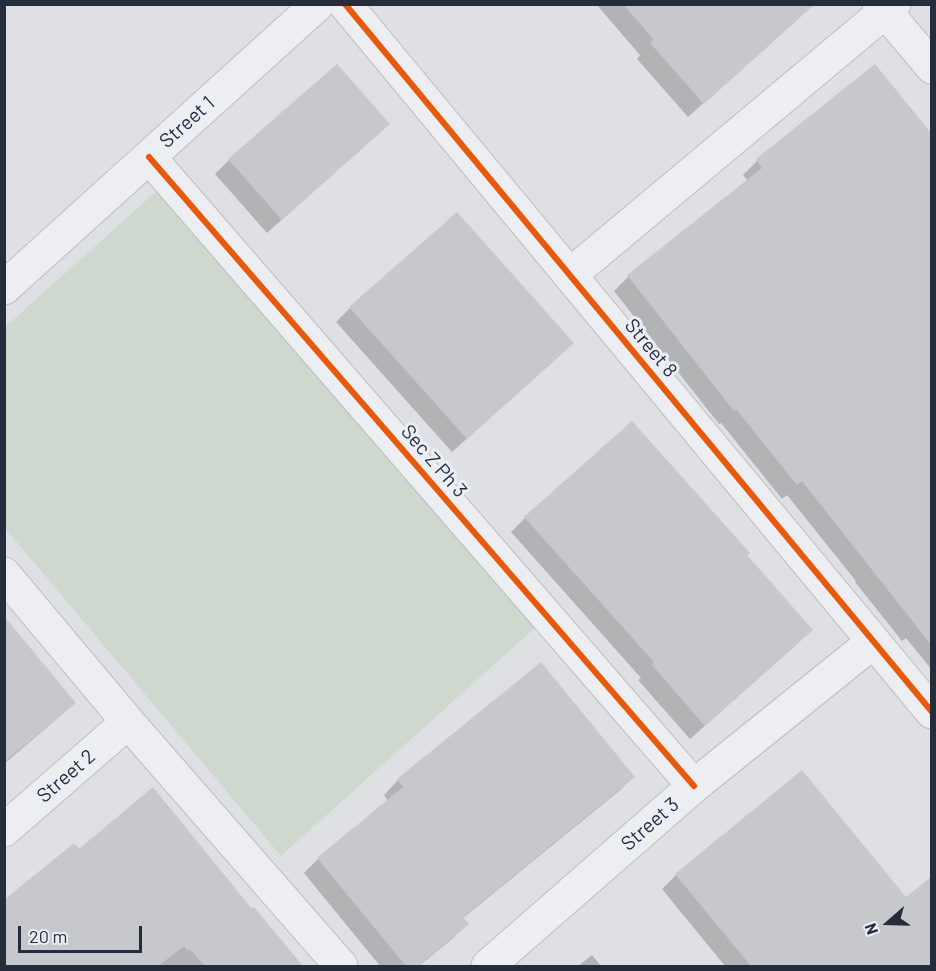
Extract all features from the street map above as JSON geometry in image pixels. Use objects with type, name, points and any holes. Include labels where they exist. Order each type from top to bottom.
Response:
[{"type":"street","name":"Street 1","points":[[4,288],[318,4]]},
{"type":"street","name":"Street 8","points":[[345,4],[932,712]]},
{"type":"street","points":[[570,275],[886,7],[932,67]]},
{"type":"street","name":"Sec Z Ph 3","points":[[149,157],[694,786]]},
{"type":"street","points":[[4,574],[128,722],[341,966]]},
{"type":"street","name":"Street 3","points":[[488,966],[694,786],[873,642]]},
{"type":"street","name":"Street 2","points":[[4,830],[128,722]]},
{"type":"shaded area","points":[[160,188],[538,625],[281,856],[5,528],[4,328]]},
{"type":"building","points":[[623,4],[815,4],[704,104],[650,43],[654,40]]},
{"type":"building","points":[[337,64],[390,124],[282,220],[228,159]]},
{"type":"building","points":[[875,64],[932,134],[932,646],[802,481],[797,485],[736,409],[734,411],[627,275],[762,168],[756,159]]},
{"type":"building","points":[[457,212],[574,343],[467,439],[349,307]]},
{"type":"building","points":[[632,421],[750,553],[747,555],[813,630],[705,726],[652,665],[654,662],[524,517]]},
{"type":"building","points":[[4,616],[76,703],[4,762]]},
{"type":"building","points":[[541,662],[635,777],[463,917],[469,924],[418,966],[406,966],[317,858],[403,787],[397,779]]},
{"type":"building","points":[[802,770],[906,897],[932,876],[932,966],[751,966],[675,874]]},
{"type":"building","points":[[153,787],[252,909],[254,907],[303,966],[205,966],[190,949],[188,951],[184,946],[158,966],[4,966],[4,900],[74,843],[79,849]]},
{"type":"cycle path","points":[[345,4],[932,712]]},
{"type":"cycle path","points":[[149,157],[694,786]]}]
